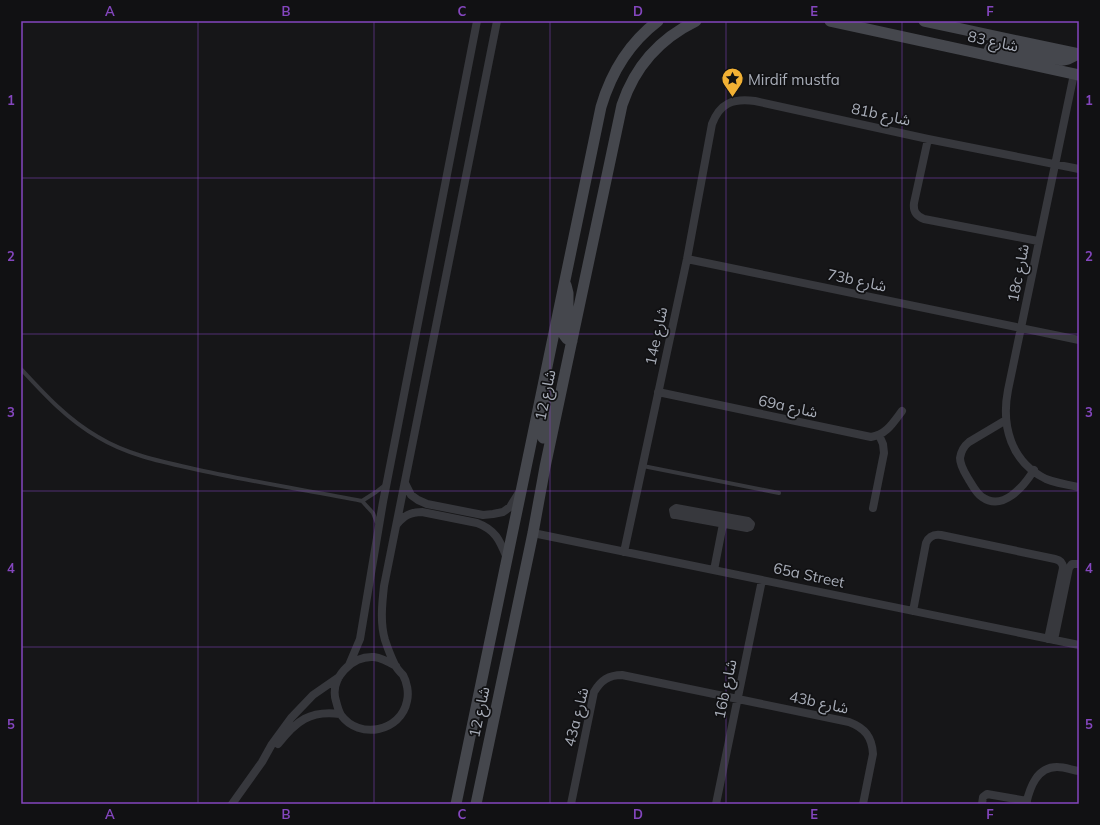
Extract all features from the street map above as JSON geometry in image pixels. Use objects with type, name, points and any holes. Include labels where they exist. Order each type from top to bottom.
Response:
[{"type":"street","points":[[262,762],[272,744],[291,718],[313,696],[339,677],[349,665],[360,639],[387,482],[477,21]]},
{"type":"street","points":[[476,32],[480,21]]},
{"type":"street","points":[[339,677],[335,686],[335,699],[340,714],[347,721],[358,728],[370,730],[383,729],[394,723],[403,713],[408,701],[408,689],[404,676],[389,654],[384,638],[382,603],[384,586],[497,21]]},
{"type":"street","name":"شارع 12","points":[[456,804],[599,114],[608,86],[619,64],[635,43],[658,21]]},
{"type":"street","name":"شارع 12","points":[[476,804],[545,467],[622,105],[634,78],[651,54],[673,34],[696,21]]},
{"type":"street","name":"شارع 83","points":[[830,21],[1077,74]]},
{"type":"street","name":"شارع 83","points":[[924,21],[1079,52]]},
{"type":"street","points":[[990,55],[988,53],[990,48],[995,46],[1063,60],[1068,59],[1079,52]]},
{"type":"street","name":"18c شارع","points":[[1077,74],[1038,241],[1006,400],[1006,420],[1007,432],[1011,443],[1024,463],[1047,479],[1079,487]]},
{"type":"street","name":"81b شارع","points":[[712,124],[720,108],[736,100],[746,100],[928,139],[1079,169]]},
{"type":"street","name":"14e شارع","points":[[624,552],[687,259],[712,124]]},
{"type":"street","points":[[928,139],[914,203],[914,211],[916,215],[924,219],[1038,241]]},
{"type":"street","name":"73b شارع","points":[[687,259],[1079,340]]},
{"type":"street","points":[[565,281],[569,300],[564,335],[567,340],[572,341]]},
{"type":"street","points":[[543,389],[550,392],[551,395],[543,442],[542,455],[545,467]]},
{"type":"street","name":"69a شارع","points":[[658,392],[866,437],[879,435]]},
{"type":"street","points":[[872,508],[884,453],[884,444],[879,435],[887,431],[902,411]]},
{"type":"street","points":[[1006,420],[965,445],[960,459],[962,469],[978,494],[982,498],[992,501],[1002,500],[1014,494],[1023,486],[1034,470]]},
{"type":"street","points":[[405,483],[412,495],[418,500],[427,504],[484,515],[503,512],[510,507],[516,499],[522,486]]},
{"type":"street","points":[[678,508],[748,521],[751,526],[746,528],[723,524],[676,516],[674,515],[673,510],[678,508]]},
{"type":"street","points":[[396,525],[407,515],[413,512],[422,512],[477,523],[486,526],[498,538],[507,559]]},
{"type":"street","points":[[714,570],[723,524]]},
{"type":"street","name":"65a Street","points":[[532,533],[1079,646]]},
{"type":"street","points":[[914,611],[926,543],[932,536],[941,535],[1055,558],[1060,561],[1063,568],[1051,639]]},
{"type":"street","points":[[1051,639],[1069,568],[1072,564],[1079,564]]},
{"type":"street","name":"16b شارع","points":[[716,804],[762,580]]},
{"type":"street","points":[[349,665],[360,659],[372,657],[385,660],[396,666]]},
{"type":"street","name":"43a شارع","points":[[571,804],[594,692],[603,681],[609,677],[622,675],[737,700]]},
{"type":"street","name":"43b شارع","points":[[737,700],[849,722],[864,730],[871,741],[873,754],[862,804]]},
{"type":"street","points":[[232,804],[262,762],[296,724],[317,714],[329,712],[340,714]]},
{"type":"street","points":[[982,804],[983,797],[987,794],[1027,803],[1034,779],[1040,773],[1057,767],[1079,771]]},
{"type":"lane","points":[[21,370],[51,402],[66,415],[98,438],[133,454],[211,473],[362,501],[373,513],[379,529]]},
{"type":"lane","points":[[643,466],[779,493]]},
{"type":"lane","points":[[362,501],[376,492],[387,482]]},
{"type":"place","name":"Mirdif mustfa","points":[[733,98]]}]
